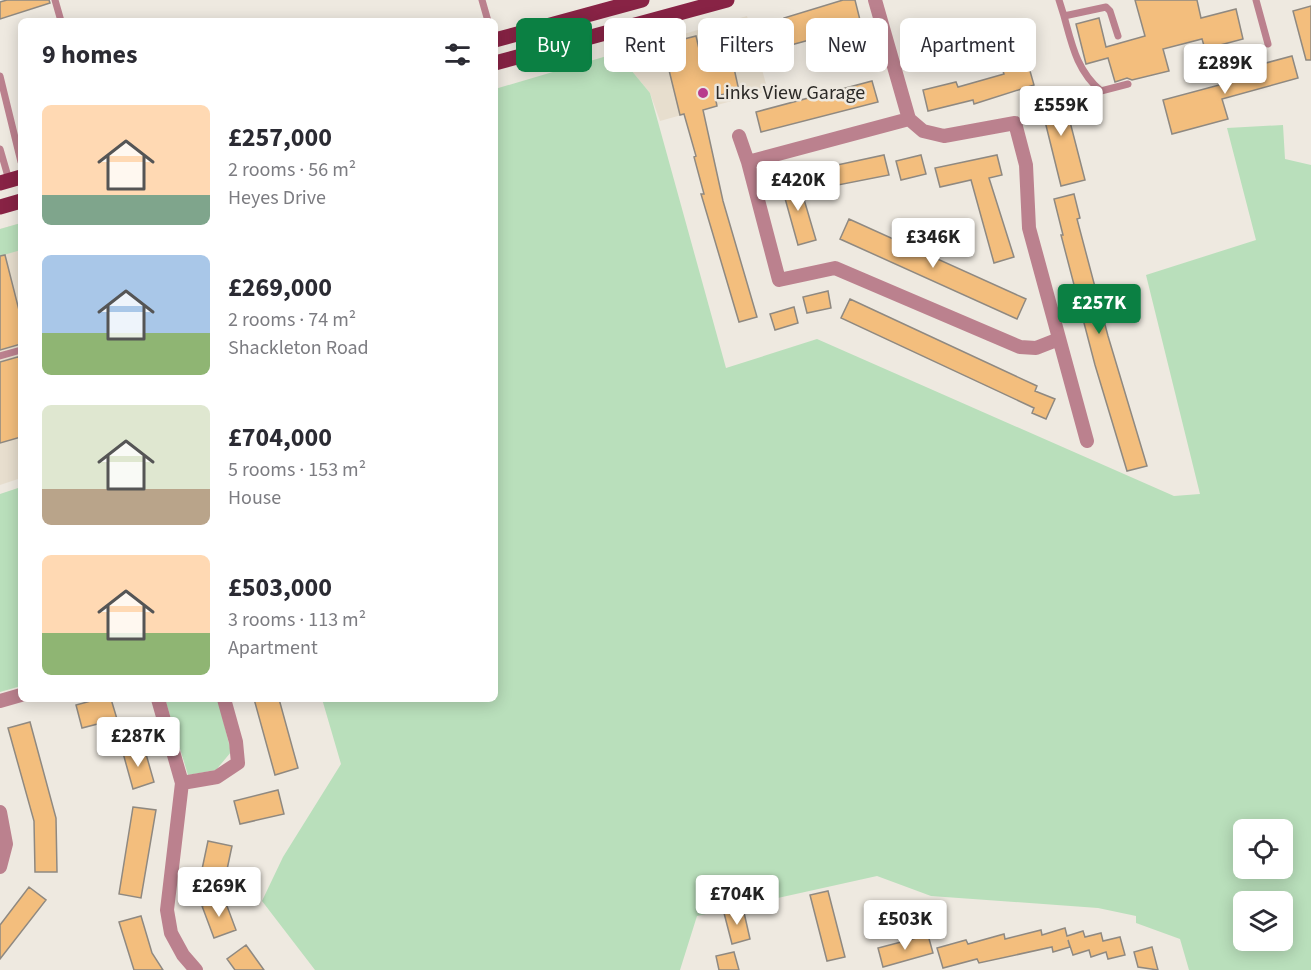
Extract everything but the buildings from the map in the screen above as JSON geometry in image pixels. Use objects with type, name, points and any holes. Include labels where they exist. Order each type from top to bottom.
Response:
[{"type":"main road","points":[[498,39],[642,0]]},
{"type":"main road","points":[[498,62],[728,0]]},
{"type":"main road","points":[[0,207],[18,202]]},
{"type":"street","points":[[876,0],[909,119],[923,131],[944,136],[1014,123],[1026,165],[1029,228],[1087,441]]},
{"type":"street","points":[[748,162],[909,119]]},
{"type":"street","points":[[739,136],[779,280],[835,268],[1013,345],[1036,348],[1059,339]]},
{"type":"street","points":[[0,701],[18,696]]},
{"type":"street","points":[[159,702],[182,783],[167,910],[171,933],[183,955],[196,970]]},
{"type":"street","points":[[182,783],[217,777],[238,763],[236,742],[225,702]]},
{"type":"street","points":[[0,812],[6,844],[0,867]]},
{"type":"lane","points":[[56,0],[60,18]]},
{"type":"lane","points":[[483,0],[487,18]]},
{"type":"lane","points":[[1059,0],[1078,66],[1101,91],[1128,84]]},
{"type":"lane","points":[[1256,0],[1268,44]]},
{"type":"lane","points":[[1064,16],[1106,7],[1110,11],[1118,36]]},
{"type":"lane","points":[[0,76],[18,150]]},
{"type":"lane","points":[[0,149],[10,180]]},
{"type":"lane","points":[[0,356],[18,351]]},
{"type":"shaded area","points":[[698,30],[698,72],[763,72],[768,91],[660,121],[650,93],[633,72],[686,72],[686,33]]},
{"type":"shaded area","points":[[18,224],[18,479],[0,485],[0,229]]},
{"type":"green space","points":[[604,57],[604,72],[633,72],[650,93],[726,368],[817,339],[1174,496],[1200,494],[1146,275],[1256,240],[1227,128],[1283,125],[1285,159],[1311,165],[1311,970],[1189,970],[1180,939],[1136,923],[1136,916],[1098,908],[931,896],[877,876],[697,916],[680,970],[315,970],[262,901],[283,857],[341,764],[323,702],[498,702],[498,88],[553,72],[592,72],[592,60]]},
{"type":"green space","points":[[18,224],[18,251],[0,256],[0,229]]},
{"type":"green space","points":[[18,488],[18,687],[0,692],[0,494]]},
{"type":"green space","points":[[166,702],[219,702],[231,752],[216,770],[188,775]]},
{"type":"place","name":"Links View Garage","points":[[703,93]]}]
